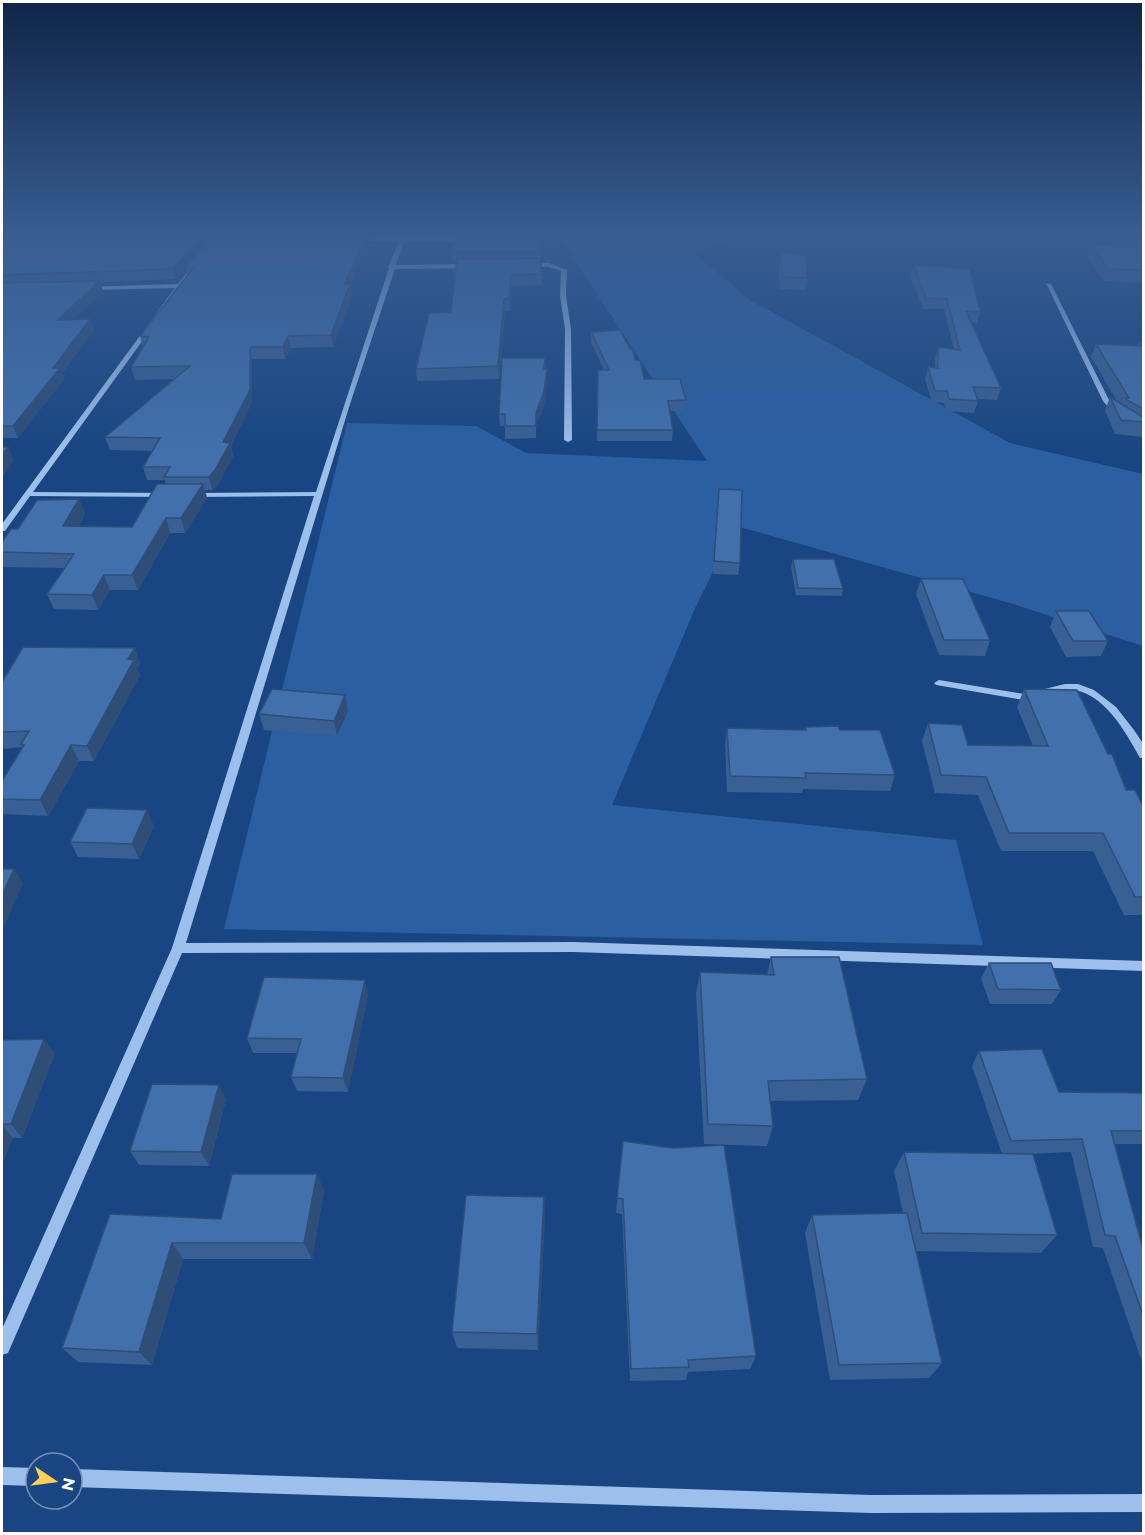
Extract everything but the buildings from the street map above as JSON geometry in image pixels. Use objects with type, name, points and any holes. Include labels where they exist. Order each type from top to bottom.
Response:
[{"type":"street","points":[[3,524],[162,307]]},
{"type":"street","points":[[2,1347],[178,948],[378,307]]},
{"type":"street","points":[[565,307],[568,329],[568,440]]},
{"type":"street","points":[[1059,307],[1106,401],[1119,416]]},
{"type":"street","points":[[27,494],[171,495]]},
{"type":"street","points":[[183,495],[319,494]]},
{"type":"street","points":[[939,683],[1024,697],[1034,697],[1066,687],[1086,690],[1095,694],[1128,727],[1143,755]]},
{"type":"street","points":[[178,948],[573,948],[1143,966]]},
{"type":"street","points":[[2,1476],[24,1477]]},
{"type":"street","points":[[84,1478],[871,1504],[1143,1503]]},
{"type":"shaded area","points":[[605,307],[762,307],[1010,443],[1143,474],[1143,646],[1010,603],[736,526],[696,606],[612,805],[956,840],[983,945],[224,929],[347,423],[476,426],[526,453],[707,461]]}]
